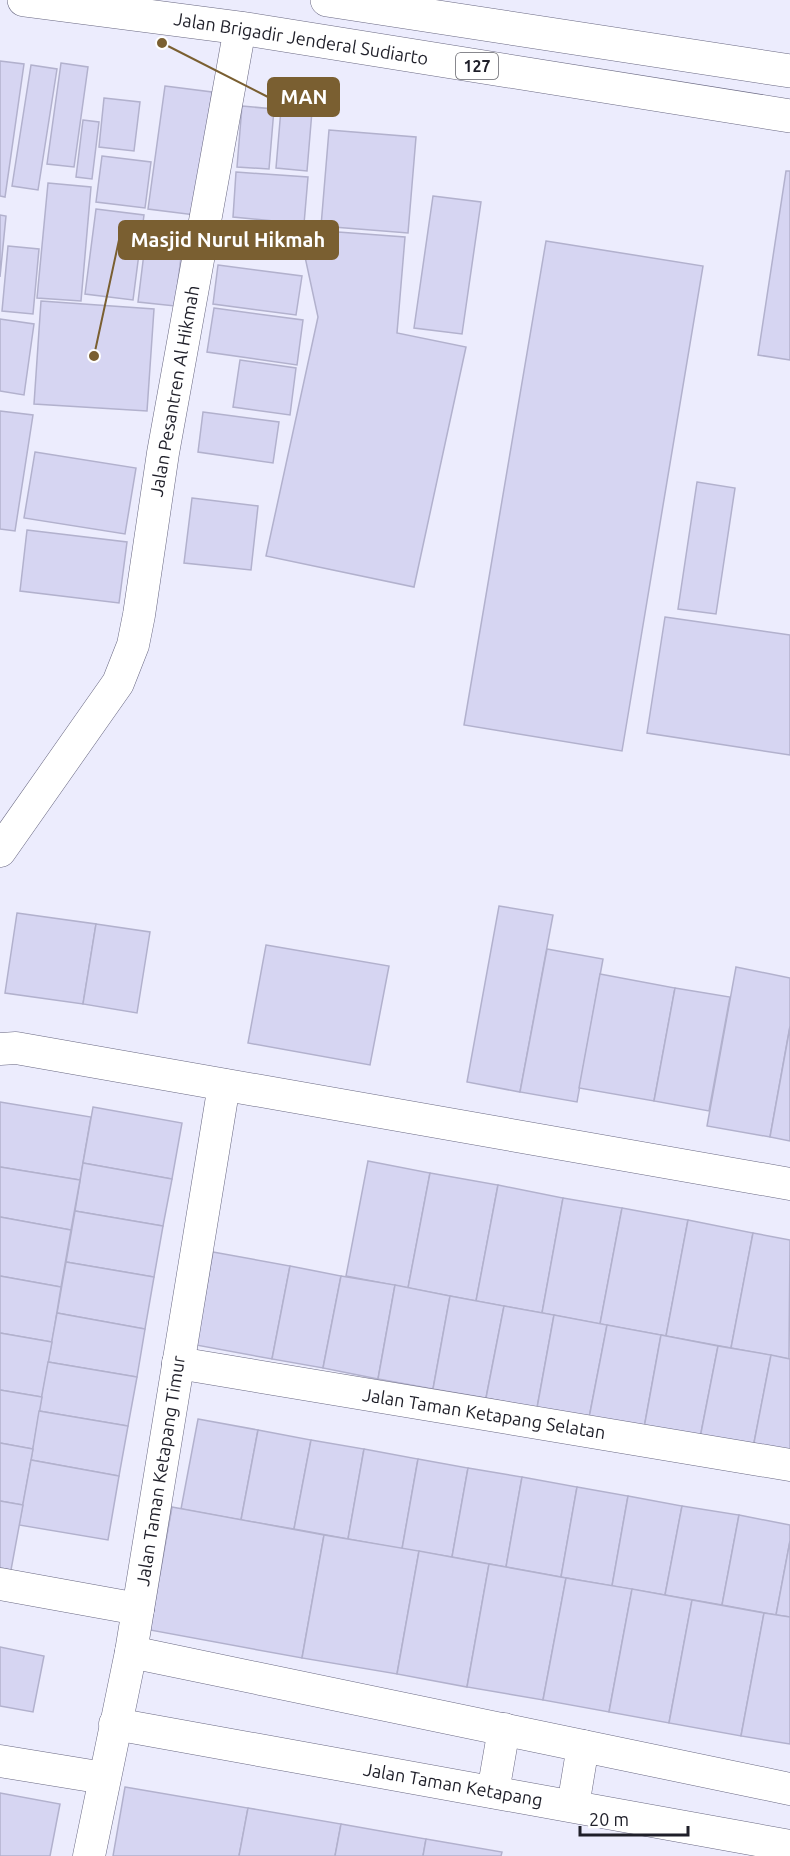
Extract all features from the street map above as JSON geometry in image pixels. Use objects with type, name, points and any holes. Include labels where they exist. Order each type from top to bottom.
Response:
[{"type":"main road","name":"Jalan Brigadir Jenderal Sudiarto","points":[[24,0],[240,28],[790,116]]},
{"type":"main road","name":"127","points":[[327,0],[790,71]]},
{"type":"street","name":"Jalan Pesantren Al Hikmah","points":[[0,851],[118,683],[133,645],[163,453],[240,28]]},
{"type":"street","points":[[8,1048],[790,1184]]},
{"type":"street","name":"Jalan Taman Ketapang Timur","points":[[89,1856],[131,1652],[224,1085]]},
{"type":"street","name":"Jalan Taman Ketapang Selatan","points":[[178,1363],[790,1465]]},
{"type":"street","points":[[0,1584],[138,1609]]},
{"type":"street","points":[[131,1652],[790,1789]]},
{"type":"street","name":"Jalan Taman Ketapang","points":[[115,1724],[790,1846]]},
{"type":"street","points":[[493,1792],[504,1729]]},
{"type":"street","points":[[573,1806],[583,1746]]},
{"type":"street","points":[[0,1761],[104,1778]]},
{"type":"building","points":[[0,61],[24,64],[5,197],[0,196]]},
{"type":"building","points":[[61,63],[88,67],[74,167],[47,164]]},
{"type":"building","points":[[31,65],[57,69],[38,190],[12,186]]},
{"type":"building","points":[[165,86],[212,92],[195,215],[148,209]]},
{"type":"building","points":[[104,98],[140,102],[134,151],[99,147]]},
{"type":"building","points":[[242,106],[274,109],[269,169],[237,167]]},
{"type":"building","points":[[281,109],[312,111],[307,171],[276,168]]},
{"type":"building","points":[[83,120],[99,122],[92,179],[76,177]]},
{"type":"building","points":[[329,130],[416,137],[408,233],[321,226]]},
{"type":"building","points":[[102,156],[151,162],[145,208],[96,202]]},
{"type":"building","points":[[786,171],[790,171],[790,360],[758,355]]},
{"type":"building","points":[[236,172],[308,177],[304,224],[233,217]]},
{"type":"building","points":[[48,183],[91,187],[81,301],[37,298]]},
{"type":"building","points":[[433,196],[481,202],[462,334],[414,328]]},
{"type":"building","points":[[96,209],[144,215],[133,300],[85,294]]},
{"type":"building","points":[[0,215],[6,216],[0,277]]},
{"type":"building","points":[[338,232],[405,237],[397,333],[466,347],[414,587],[266,556],[318,317],[302,243]]},
{"type":"building","points":[[546,241],[703,266],[622,751],[464,725]]},
{"type":"building","points":[[145,245],[182,249],[175,306],[138,302]]},
{"type":"building","points":[[8,246],[39,249],[33,314],[2,311]]},
{"type":"building","points":[[218,265],[302,276],[296,315],[213,304]]},
{"type":"building","points":[[41,301],[154,309],[147,411],[34,404]]},
{"type":"building","points":[[214,308],[303,320],[297,365],[207,352]]},
{"type":"building","points":[[0,319],[34,324],[24,395],[0,391]]},
{"type":"building","points":[[240,360],[296,368],[290,415],[233,407]]},
{"type":"building","points":[[0,411],[33,415],[15,531],[0,529]]},
{"type":"building","points":[[203,412],[279,422],[273,463],[198,452]]},
{"type":"building","points":[[35,452],[136,468],[125,534],[24,518]]},
{"type":"building","points":[[697,482],[735,488],[716,614],[678,609]]},
{"type":"building","points":[[192,498],[258,506],[251,570],[184,563]]},
{"type":"building","points":[[27,530],[127,542],[119,603],[20,591]]},
{"type":"building","points":[[665,617],[790,635],[790,755],[647,733]]},
{"type":"building","points":[[499,906],[553,915],[520,1092],[467,1082]]},
{"type":"building","points":[[17,913],[96,924],[83,1004],[5,993]]},
{"type":"building","points":[[96,924],[150,932],[137,1013],[83,1004]]},
{"type":"building","points":[[266,945],[389,966],[370,1065],[248,1043]]},
{"type":"building","points":[[547,949],[603,959],[577,1102],[520,1092]]},
{"type":"building","points":[[736,967],[790,978],[790,1026],[770,1137],[707,1126]]},
{"type":"building","points":[[600,974],[675,988],[654,1101],[579,1088]]},
{"type":"building","points":[[675,988],[730,997],[709,1111],[654,1101]]},
{"type":"building","points":[[790,1027],[790,1141],[770,1137]]},
{"type":"building","points":[[0,1102],[91,1117],[80,1180],[0,1167]]},
{"type":"building","points":[[93,1107],[182,1123],[172,1179],[83,1163]]},
{"type":"building","points":[[368,1161],[430,1173],[408,1288],[346,1276]]},
{"type":"building","points":[[83,1163],[172,1179],[163,1226],[75,1211]]},
{"type":"building","points":[[0,1167],[80,1180],[71,1230],[0,1217]]},
{"type":"building","points":[[430,1173],[498,1185],[476,1301],[408,1288]]},
{"type":"building","points":[[498,1185],[563,1198],[542,1313],[476,1301]]},
{"type":"building","points":[[563,1198],[622,1208],[600,1324],[542,1313]]},
{"type":"building","points":[[622,1208],[688,1220],[666,1336],[600,1324]]},
{"type":"building","points":[[75,1211],[163,1226],[154,1277],[66,1262]]},
{"type":"building","points":[[0,1217],[71,1230],[61,1287],[0,1276]]},
{"type":"building","points":[[688,1220],[753,1233],[731,1348],[666,1336]]},
{"type":"building","points":[[753,1233],[790,1240],[789,1359],[731,1348]]},
{"type":"building","points":[[213,1252],[290,1266],[272,1359],[196,1345]]},
{"type":"building","points":[[66,1262],[154,1277],[145,1329],[57,1313]]},
{"type":"building","points":[[290,1266],[341,1276],[323,1368],[272,1359]]},
{"type":"building","points":[[0,1276],[61,1287],[52,1342],[0,1333]]},
{"type":"building","points":[[341,1276],[395,1285],[378,1379],[323,1368]]},
{"type":"building","points":[[395,1285],[450,1296],[433,1389],[378,1379]]},
{"type":"building","points":[[450,1296],[504,1306],[486,1398],[433,1389]]},
{"type":"building","points":[[504,1306],[554,1315],[537,1408],[486,1398]]},
{"type":"building","points":[[57,1313],[145,1329],[137,1377],[48,1362]]},
{"type":"building","points":[[554,1315],[607,1325],[589,1418],[537,1408]]},
{"type":"building","points":[[607,1325],[661,1335],[644,1428],[589,1418]]},
{"type":"building","points":[[0,1333],[52,1342],[42,1397],[0,1390]]},
{"type":"building","points":[[661,1335],[718,1346],[700,1438],[644,1428]]},
{"type":"building","points":[[718,1346],[771,1355],[753,1448],[700,1438]]},
{"type":"building","points":[[771,1355],[790,1359],[790,1455],[753,1448]]},
{"type":"building","points":[[48,1362],[137,1377],[128,1426],[39,1411]]},
{"type":"building","points":[[0,1390],[42,1397],[33,1449],[0,1443]]},
{"type":"building","points":[[39,1411],[128,1426],[119,1476],[31,1460]]},
{"type":"building","points":[[198,1419],[258,1430],[241,1520],[181,1509]]},
{"type":"building","points":[[258,1430],[311,1440],[294,1529],[241,1520]]},
{"type":"building","points":[[311,1440],[364,1449],[348,1539],[294,1529]]},
{"type":"building","points":[[0,1443],[33,1449],[23,1505],[0,1501]]},
{"type":"building","points":[[364,1449],[418,1459],[402,1549],[348,1539]]},
{"type":"building","points":[[418,1459],[468,1468],[452,1557],[402,1549]]},
{"type":"building","points":[[31,1460],[119,1476],[108,1540],[19,1525]]},
{"type":"building","points":[[468,1468],[522,1477],[506,1567],[452,1557]]},
{"type":"building","points":[[522,1477],[577,1487],[561,1577],[506,1567]]},
{"type":"building","points":[[577,1487],[628,1496],[612,1586],[561,1577]]},
{"type":"building","points":[[628,1496],[682,1506],[665,1595],[612,1586]]},
{"type":"building","points":[[0,1501],[23,1505],[11,1570],[0,1568]]},
{"type":"building","points":[[682,1506],[739,1515],[722,1605],[665,1595]]},
{"type":"building","points":[[172,1507],[324,1535],[302,1658],[150,1630]]},
{"type":"building","points":[[739,1515],[790,1525],[790,1541],[776,1615],[722,1605]]},
{"type":"building","points":[[324,1535],[419,1551],[397,1674],[302,1658]]},
{"type":"building","points":[[790,1541],[790,1617],[776,1615]]},
{"type":"building","points":[[419,1551],[489,1564],[467,1687],[397,1674]]},
{"type":"building","points":[[489,1564],[566,1578],[543,1700],[467,1687]]},
{"type":"building","points":[[566,1578],[632,1589],[609,1712],[543,1700]]},
{"type":"building","points":[[632,1589],[692,1600],[669,1723],[609,1712]]},
{"type":"building","points":[[692,1600],[764,1613],[741,1736],[669,1723]]},
{"type":"building","points":[[764,1613],[790,1617],[790,1744],[741,1736]]},
{"type":"building","points":[[0,1647],[44,1656],[33,1712],[0,1706]]},
{"type":"building","points":[[125,1787],[248,1808],[239,1856],[113,1856]]},
{"type":"building","points":[[0,1793],[60,1804],[50,1856],[0,1856]]},
{"type":"building","points":[[248,1808],[341,1824],[335,1856],[239,1856]]},
{"type":"building","points":[[341,1824],[426,1839],[423,1856],[335,1856]]},
{"type":"building","points":[[426,1839],[502,1852],[501,1856],[423,1856]]},
{"type":"place","name":"MAN","points":[[162,43]]},
{"type":"place","name":"Masjid Nurul Hikmah","points":[[94,356]]}]
